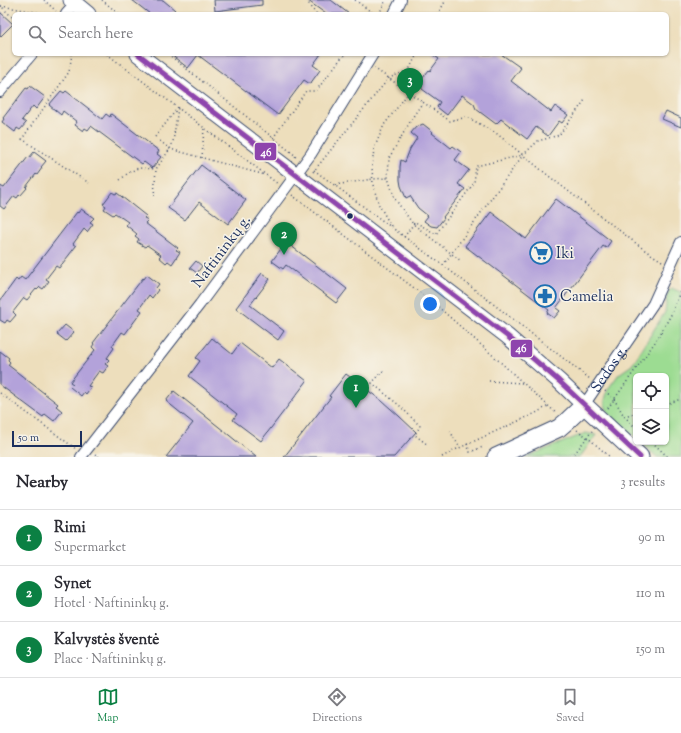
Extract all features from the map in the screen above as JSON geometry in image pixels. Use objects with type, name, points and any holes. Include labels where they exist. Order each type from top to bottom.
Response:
[{"type":"main road","points":[[71,6],[84,12]]},
{"type":"main road","points":[[141,56],[507,336],[559,381],[640,457]]},
{"type":"main road","name":"Sedos g.","points":[[496,457],[559,428],[584,405]]},
{"type":"street","points":[[395,12],[401,0]]},
{"type":"street","points":[[0,92],[30,56]]},
{"type":"street","name":"Naftininkų g.","points":[[82,455],[200,304],[305,163],[372,56]]},
{"type":"street","name":"Sedos g.","points":[[584,405],[653,304],[681,242]]},
{"type":"path","points":[[44,0],[58,12]]},
{"type":"path","points":[[102,0],[117,12]]},
{"type":"path","points":[[307,0],[315,12]]},
{"type":"path","points":[[356,0],[371,12]]},
{"type":"path","points":[[380,12],[386,0]]},
{"type":"path","points":[[439,12],[446,0]]},
{"type":"path","points":[[1,5],[37,12]]},
{"type":"path","points":[[1,5],[12,17]]},
{"type":"path","points":[[72,56],[69,72],[22,139],[89,183]]},
{"type":"path","points":[[110,56],[435,304],[566,422],[587,437],[610,457]]},
{"type":"path","points":[[170,56],[305,163],[598,384],[614,399],[624,416],[633,425]]},
{"type":"path","points":[[273,138],[306,91],[316,91],[343,56]]},
{"type":"path","points":[[276,183],[295,175],[315,170],[389,78],[409,70],[416,56]]},
{"type":"path","points":[[367,64],[450,121],[467,117],[496,133],[646,251],[670,266]]},
{"type":"path","points":[[392,228],[379,205],[374,185],[372,167],[374,149],[384,125],[409,92]]},
{"type":"path","points":[[442,265],[523,155],[538,141],[559,135],[585,100]]},
{"type":"path","points":[[423,102],[389,158],[388,178],[395,199],[413,224],[461,261]]},
{"type":"path","points":[[155,138],[178,108]]},
{"type":"path","points":[[154,196],[156,169],[174,142],[178,108]]},
{"type":"path","points":[[202,158],[204,128]]},
{"type":"path","points":[[160,141],[170,149],[267,176]]},
{"type":"path","points":[[413,224],[415,222],[436,234],[474,183],[476,166],[523,155]]},
{"type":"path","points":[[295,175],[296,156]]},
{"type":"path","points":[[120,180],[128,173],[138,168],[156,169]]},
{"type":"path","points":[[334,185],[388,178]]},
{"type":"path","points":[[404,237],[413,224]]},
{"type":"path","points":[[614,399],[658,338],[672,313],[681,289]]},
{"type":"path","points":[[382,371],[372,383],[400,406],[420,426],[415,435],[428,445]]},
{"type":"path","points":[[489,381],[523,383]]},
{"type":"path","points":[[0,393],[82,455]]},
{"type":"path","points":[[669,403],[681,399]]},
{"type":"path","points":[[442,457],[548,406]]},
{"type":"path","points":[[624,416],[633,414]]},
{"type":"path","points":[[450,430],[460,448]]},
{"type":"path","points":[[467,444],[470,452],[482,447]]},
{"type":"path","points":[[655,445],[668,457]]},
{"type":"path","points":[[94,452],[99,457]]},
{"type":"green space","points":[[671,288],[681,292],[681,457],[657,457],[643,445],[669,445],[669,373],[633,373],[633,435],[608,414],[605,405],[608,389],[619,374],[632,365],[665,312],[667,295]]},
{"type":"green space","points":[[586,433],[596,435],[580,457],[526,457]]},
{"type":"building","points":[[132,0],[163,0],[175,10],[173,12],[147,12]]},
{"type":"building","points":[[214,0],[262,0],[262,5],[215,11]]},
{"type":"building","points":[[307,0],[331,0],[346,12],[323,12]]},
{"type":"building","points":[[0,12],[12,23],[12,25],[0,37]]},
{"type":"building","points":[[173,56],[197,56],[188,68]]},
{"type":"building","points":[[199,56],[320,56],[313,65],[320,70],[310,84],[304,80],[278,115]]},
{"type":"building","points":[[435,56],[504,56],[521,68],[511,81],[551,112],[555,106],[568,115],[562,123],[559,121],[548,136],[536,127],[527,139],[501,119],[496,124],[476,109],[474,104],[462,95],[447,115],[437,107],[440,102],[422,89],[422,79],[439,59]]},
{"type":"building","points":[[30,86],[45,97],[36,109],[33,106],[22,120],[26,123],[20,130],[17,128],[15,132],[2,122],[4,119],[3,118],[26,88],[28,89]]},
{"type":"building","points":[[61,91],[64,93],[66,91],[102,119],[106,114],[110,117],[111,114],[159,151],[157,154],[161,157],[152,168],[144,162],[142,164],[91,126],[88,130],[85,128],[83,131],[75,125],[77,122],[63,111],[61,115],[49,105]]},
{"type":"building","points":[[666,111],[681,118],[681,127],[662,119]]},
{"type":"building","points":[[423,124],[451,148],[453,146],[461,152],[455,160],[469,170],[458,184],[465,189],[437,227],[431,226],[424,221],[428,216],[418,208],[410,196],[406,198],[400,180],[401,160],[405,162],[410,149],[417,138],[411,133],[416,127]]},
{"type":"building","points":[[34,152],[46,161],[20,196],[19,195],[17,198],[14,196],[4,209],[0,206],[0,186],[4,188],[28,157],[29,158]]},
{"type":"building","points":[[201,165],[246,200],[228,224],[199,202],[185,220],[168,208]]},
{"type":"building","points":[[112,192],[115,194],[117,193],[146,216],[144,218],[148,220],[145,223],[178,248],[176,250],[180,252],[172,264],[168,261],[166,263],[159,257],[161,255],[147,245],[145,247],[137,242],[139,239],[135,236],[137,234],[126,225],[128,222],[115,213],[113,215],[104,209],[106,206],[103,204]]},
{"type":"building","points":[[556,199],[611,241],[606,248],[603,246],[556,308],[560,311],[554,318],[547,313],[549,310],[465,246],[491,212],[526,239]]},
{"type":"building","points":[[81,209],[94,218],[90,222],[93,224],[87,232],[84,229],[73,244],[76,246],[59,268],[56,266],[46,279],[49,281],[43,289],[40,287],[37,290],[36,289],[27,300],[24,298],[13,312],[16,315],[10,322],[7,320],[5,323],[0,320],[0,301],[16,279],[18,281],[21,277],[25,280],[77,212],[78,213]]},
{"type":"building","points":[[286,242],[347,289],[336,303],[286,265],[283,269],[272,261]]},
{"type":"building","points":[[196,261],[202,266],[197,273],[190,268]]},
{"type":"building","points":[[262,273],[270,279],[250,305],[284,331],[278,340],[236,308]]},
{"type":"building","points":[[147,275],[159,284],[156,288],[158,290],[152,298],[149,295],[139,309],[142,311],[125,334],[122,332],[112,346],[114,348],[107,358],[109,360],[105,364],[108,366],[103,373],[99,371],[88,386],[91,387],[86,394],[84,392],[81,396],[70,387],[73,384],[70,382],[95,350],[92,347],[94,344],[93,343],[143,278],[144,279]]},
{"type":"building","points":[[65,325],[74,332],[66,341],[57,334]]},
{"type":"building","points":[[212,338],[232,354],[240,343],[272,368],[279,359],[307,381],[261,441],[233,420],[237,414],[189,376],[200,361],[196,358]]},
{"type":"building","points":[[0,351],[9,358],[8,360],[10,362],[8,365],[58,404],[56,406],[62,411],[54,421],[45,414],[43,417],[0,385]]},
{"type":"building","points":[[346,374],[382,401],[416,432],[394,457],[284,457],[331,397],[329,396]]},
{"type":"building","points":[[174,391],[256,457],[166,457],[193,423],[166,401]]},
{"type":"transit line","name":"46","points":[[141,56],[507,336],[559,381],[640,457]]},
{"type":"place","name":"Kalvystės šventė","points":[[410,101]]},
{"type":"place","name":"Iki","points":[[541,253]]},
{"type":"place","name":"Synet","points":[[284,255]]},
{"type":"place","name":"Camelia","points":[[545,296]]},
{"type":"place","name":"Rimi","points":[[356,408]]}]
